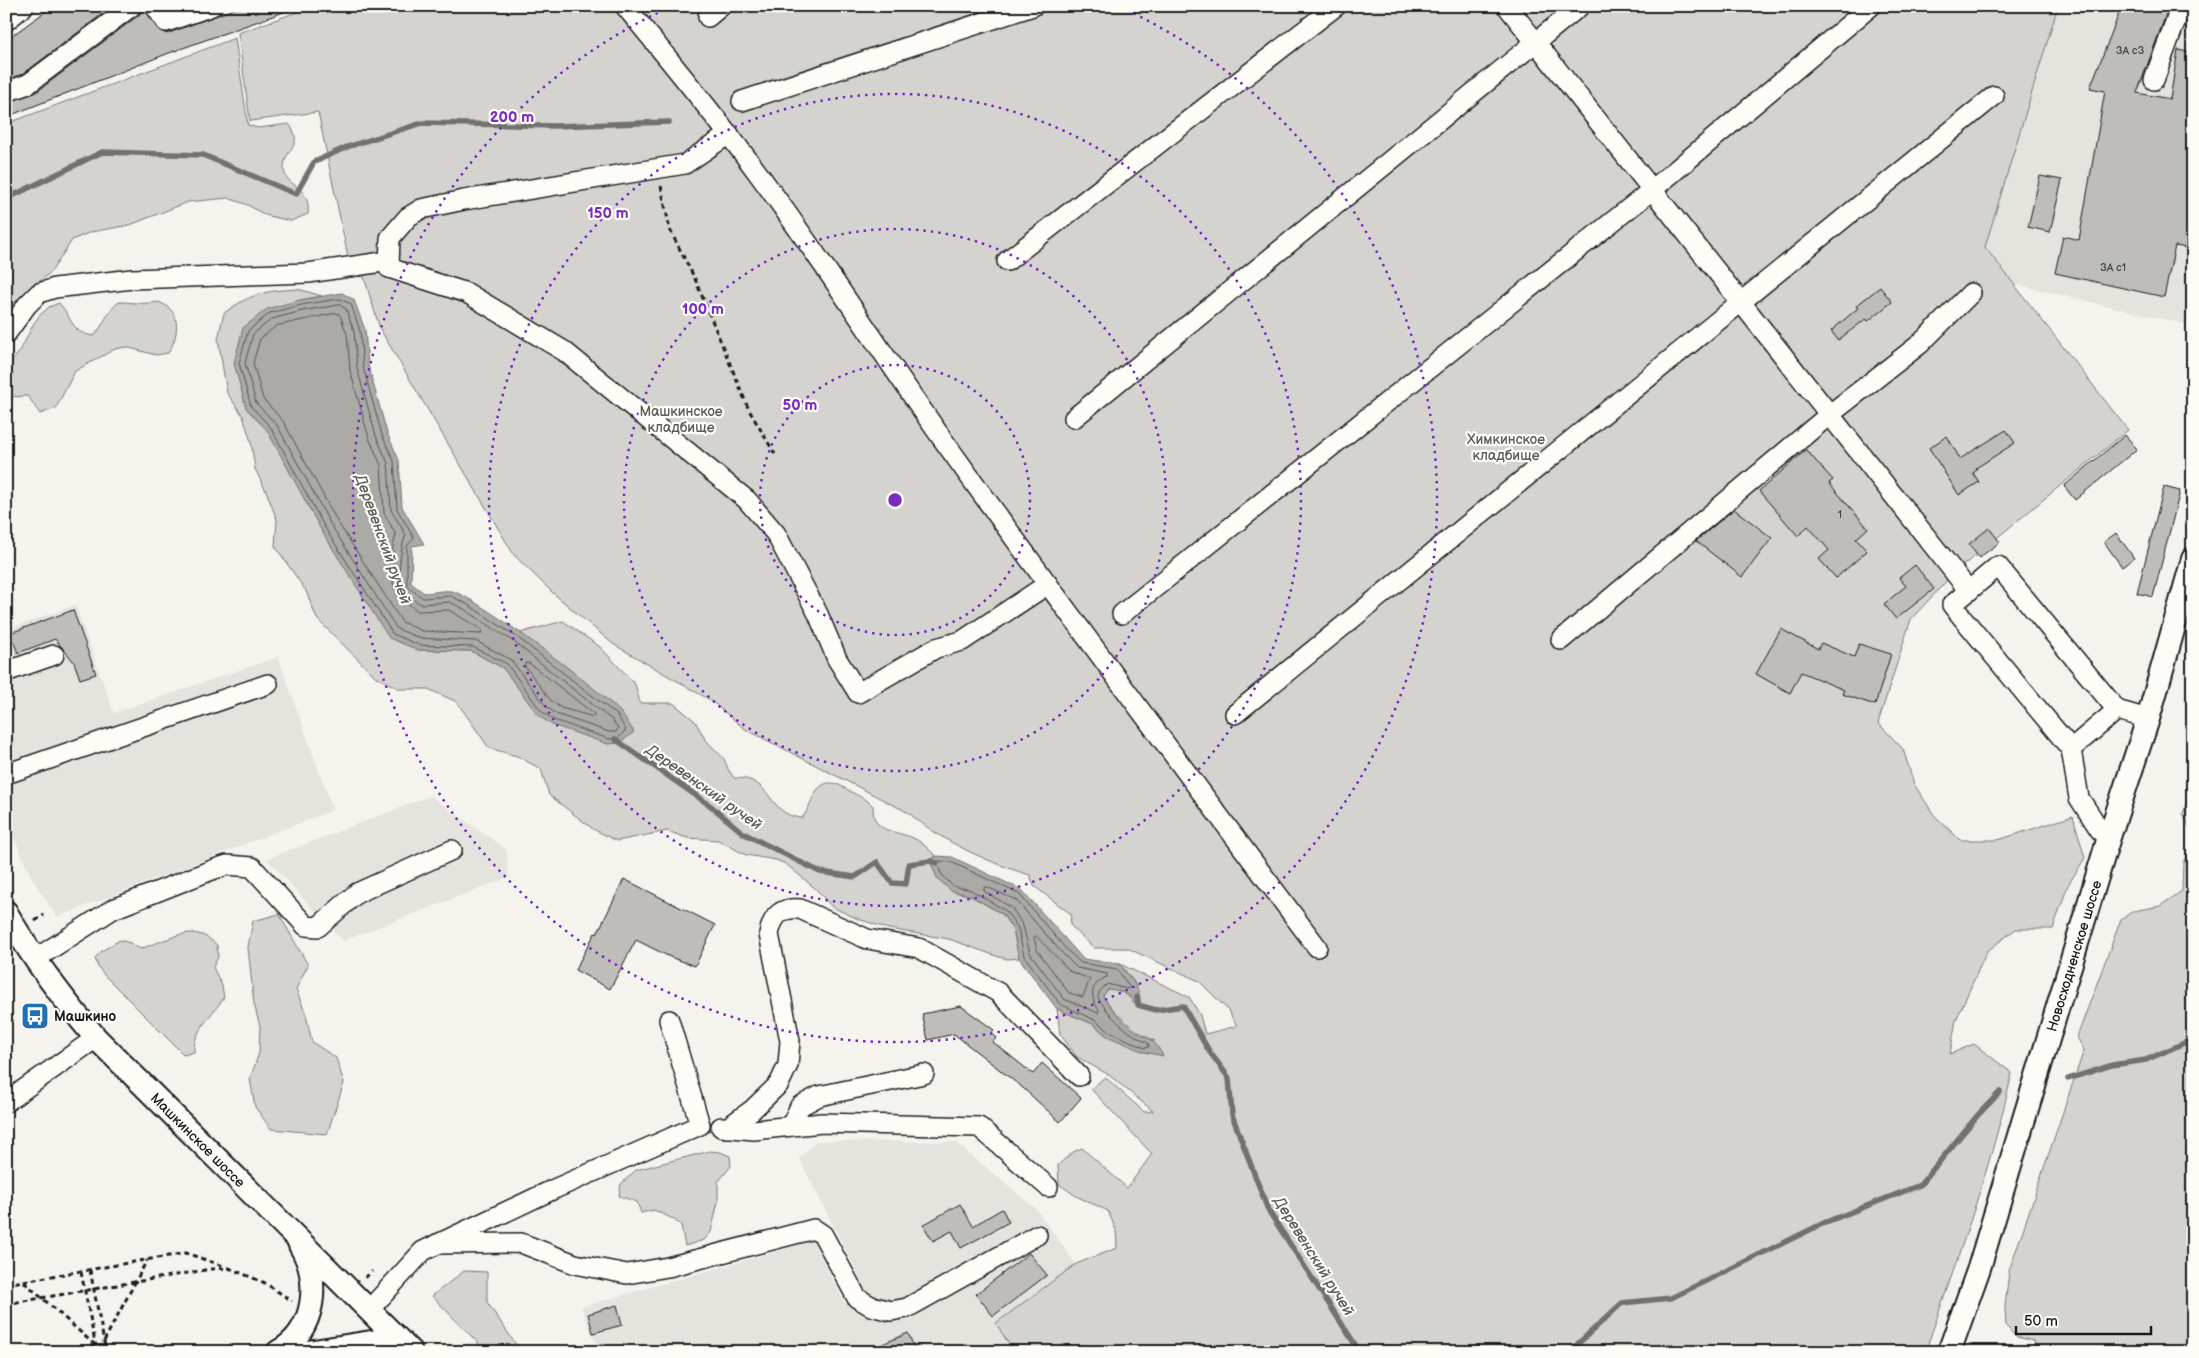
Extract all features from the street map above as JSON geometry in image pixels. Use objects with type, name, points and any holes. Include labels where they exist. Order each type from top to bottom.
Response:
[{"type":"main road","name":"Новосходненское шоссе","points":[[1949,1352],[1979,1268],[2109,837],[2148,719],[2193,559]]},
{"type":"main road","name":"Машкинское шоссе","points":[[6,912],[61,997],[96,1038],[404,1345]]},
{"type":"main road","points":[[278,1352],[293,1341],[301,1331],[311,1310],[312,1284],[306,1256],[296,1238]]},
{"type":"main road","points":[[307,1352],[404,1345]]},
{"type":"street","points":[[6,21],[24,6]]},
{"type":"street","points":[[6,92],[28,84],[132,6]]},
{"type":"street","points":[[155,6],[166,22],[212,6]]},
{"type":"street","points":[[625,6],[729,134],[791,220],[892,368],[1048,584],[1317,947]]},
{"type":"street","points":[[742,101],[1033,6]]},
{"type":"street","points":[[1007,260],[1336,6]]},
{"type":"street","points":[[1507,6],[1969,590]]},
{"type":"street","points":[[1074,418],[1580,6]]},
{"type":"street","points":[[1122,614],[1652,190],[1871,6]]},
{"type":"street","points":[[2154,80],[2181,6]]},
{"type":"street","points":[[1235,714],[1994,96]]},
{"type":"street","points":[[729,134],[685,164],[464,200],[421,209],[408,217],[390,238],[389,268],[467,293],[564,351],[747,500],[776,534],[818,614],[837,659],[858,693],[936,648],[962,641],[1048,584]]},
{"type":"street","points":[[6,334],[27,305],[40,293],[55,288],[132,278],[308,273],[389,261]]},
{"type":"street","points":[[1561,640],[1829,415],[1920,344],[1971,293]]},
{"type":"street","points":[[2109,837],[2100,830],[2079,798],[2071,749],[1952,605],[1998,566],[2118,710],[2148,719]]},
{"type":"street","points":[[6,670],[54,655]]},
{"type":"street","points":[[6,774],[268,684]]},
{"type":"street","points":[[2071,749],[2118,710]]},
{"type":"street","points":[[35,959],[113,909],[160,889],[227,865],[252,867],[306,926],[318,927],[357,894],[452,850]]},
{"type":"street","points":[[727,1128],[752,1110],[779,1084],[788,1065],[790,1041],[769,934],[777,913],[789,908],[800,909],[867,939],[919,948],[999,994],[1079,1076]]},
{"type":"street","points":[[669,1020],[700,1125]]},
{"type":"street","points":[[6,1102],[96,1038]]},
{"type":"street","points":[[791,1126],[800,1106],[819,1096],[924,1074]]},
{"type":"street","points":[[369,1310],[423,1251],[552,1190],[700,1125],[754,1130],[822,1123],[979,1127],[1048,1187]]},
{"type":"street","points":[[437,1244],[521,1243],[575,1264],[627,1274],[668,1268],[814,1229],[823,1234],[857,1298],[871,1306],[891,1311],[907,1308],[1036,1235]]},
{"type":"path","points":[[657,168],[670,230],[695,279],[749,410],[775,454]]},
{"type":"path","points":[[35,921],[44,915]]},
{"type":"path","points":[[6,1284],[186,1253],[265,1283],[288,1298]]},
{"type":"path","points":[[104,1341],[148,1259]]},
{"type":"path","points":[[6,1292],[7,1304],[211,1269],[229,1268]]},
{"type":"path","points":[[90,1270],[106,1352]]},
{"type":"path","points":[[364,1278],[372,1271]]},
{"type":"path","points":[[81,1272],[97,1352]]},
{"type":"path","points":[[23,1282],[95,1345]]},
{"type":"shaded area","points":[[2058,6],[2193,6],[2193,326],[2014,284],[1985,247]]},
{"type":"shaded area","points":[[75,605],[114,713],[278,657],[333,810],[57,917],[35,883],[6,817],[6,630]]},
{"type":"shaded area","points":[[430,796],[506,849],[509,877],[343,941],[267,859]]},
{"type":"shaded area","points":[[816,1141],[955,1142],[1036,1209],[1076,1264],[997,1323],[1013,1351],[600,1352],[581,1307],[813,1241],[845,1304],[867,1292],[799,1158]]},
{"type":"green space","points":[[314,6],[2058,6],[1985,247],[2128,430],[1954,573],[1911,619],[1878,723],[1903,749],[1914,784],[1934,815],[1960,840],[1998,840],[2073,816],[2085,858],[2068,885],[2053,929],[2016,929],[1987,951],[1956,1020],[1950,1054],[1974,1044],[2012,1073],[1984,1179],[1925,1352],[1012,1352],[996,1323],[1076,1264],[1117,1248],[1116,1230],[1108,1211],[1076,1196],[1059,1184],[1058,1165],[1073,1152],[1082,1148],[1127,1188],[1152,1154],[1091,1089],[1105,1077],[1144,1112],[1153,1111],[1109,1075],[1077,1057],[1060,1034],[1057,1009],[1093,1024],[1107,1036],[1155,1041],[1126,1022],[1103,996],[1108,988],[1123,993],[1134,1003],[1137,986],[1120,964],[1189,997],[1200,1015],[1205,1034],[1237,1026],[1228,1010],[1199,981],[1127,948],[1094,948],[1070,925],[1071,914],[1034,886],[1030,875],[966,850],[936,833],[909,813],[745,729],[710,700],[613,644],[553,593],[514,555],[380,329],[364,277],[352,276],[318,112],[250,121],[238,33]]},
{"type":"green space","points":[[235,38],[248,125],[258,128],[289,124],[294,132],[295,143],[285,162],[285,175],[306,197],[308,214],[291,221],[265,215],[248,205],[228,198],[188,202],[130,225],[91,232],[72,240],[51,272],[19,298],[6,315],[6,124]]},
{"type":"green space","points":[[298,289],[322,296],[300,300],[246,408],[267,430],[287,466],[418,650],[471,651],[503,668],[538,714],[574,673],[520,633],[563,621],[600,647],[635,684],[640,703],[673,703],[695,721],[705,739],[724,759],[734,778],[747,779],[756,783],[782,811],[791,816],[802,818],[817,790],[830,783],[840,785],[863,798],[873,806],[874,816],[881,827],[917,840],[936,856],[930,861],[951,891],[969,895],[1002,914],[1013,930],[1019,958],[1008,959],[999,957],[949,939],[889,929],[858,919],[832,907],[817,890],[786,864],[776,860],[746,855],[718,840],[687,838],[667,831],[617,841],[593,829],[549,795],[541,769],[517,756],[489,748],[457,702],[428,689],[400,689],[376,677],[317,619],[306,591],[275,546],[277,520],[267,493],[255,469],[251,442],[243,416],[227,393],[218,339],[224,313],[259,294]]},
{"type":"green space","points":[[119,302],[159,302],[173,312],[177,326],[174,340],[168,353],[156,355],[126,347],[115,349],[75,371],[56,408],[40,414],[28,396],[8,397],[6,393],[7,367],[20,351],[34,323],[49,307],[59,303],[80,332],[94,336],[111,310]]},
{"type":"green space","points":[[2193,780],[2193,834],[2183,814]]},
{"type":"green space","points":[[2193,842],[2193,1352],[2036,1352],[2034,1341],[2016,1337],[2006,1326],[2005,1307],[2009,1271],[2084,1050],[2077,1037],[2121,919],[2133,911],[2160,906],[2182,891],[2183,862]]},
{"type":"green space","points":[[279,914],[308,965],[296,989],[306,1015],[312,1042],[336,1058],[344,1083],[327,1134],[271,1129],[255,1107],[250,1079],[259,1053],[260,1026],[254,1004],[248,947],[253,921]]},
{"type":"green space","points":[[189,933],[204,936],[217,945],[218,957],[213,967],[222,986],[224,997],[200,1030],[194,1052],[184,1055],[105,976],[98,967],[95,958],[103,950],[120,940],[140,949],[178,935]]},
{"type":"green space","points":[[710,1151],[730,1156],[731,1166],[718,1182],[718,1202],[711,1232],[704,1240],[685,1246],[681,1225],[654,1210],[641,1213],[637,1202],[619,1196],[621,1184],[636,1170]]},
{"type":"green space","points":[[464,1271],[487,1272],[487,1302],[521,1352],[487,1352],[432,1296]]},
{"type":"water","points":[[342,293],[354,300],[365,330],[368,365],[387,433],[399,460],[402,507],[424,544],[412,546],[411,583],[424,593],[451,591],[463,596],[509,625],[566,666],[610,702],[625,718],[634,732],[620,743],[608,744],[552,725],[538,715],[503,668],[471,651],[418,650],[389,638],[321,530],[267,430],[246,408],[234,363],[243,328],[267,309],[300,300]]},
{"type":"water","points":[[936,856],[952,857],[1022,890],[1083,959],[1120,964],[1137,988],[1140,1005],[1135,1003],[1125,993],[1117,990],[1108,989],[1103,996],[1130,1027],[1154,1042],[1163,1056],[1144,1052],[1107,1036],[1093,1024],[1057,1009],[1019,958],[1013,930],[1003,914],[969,895],[951,891],[937,878],[930,861]]},
{"type":"building","points":[[53,6],[113,6],[23,74],[6,80],[6,40]]},
{"type":"building","points":[[143,6],[157,28],[166,34],[242,6],[294,6],[295,8],[169,53],[6,117],[6,103],[35,93],[139,15]]},
{"type":"building","points":[[2122,6],[2169,6],[2137,93],[2170,99],[2178,50],[2193,53],[2193,249],[2175,246],[2164,297],[2055,273],[2063,236],[2079,240],[2105,91],[2090,88]]},
{"type":"building","points":[[2040,176],[2062,180],[2050,232],[2028,227]]},
{"type":"building","points":[[1880,287],[1892,302],[1868,321],[1866,319],[1838,340],[1831,331],[1858,308],[1856,306]]},
{"type":"building","points":[[2006,430],[2015,443],[1976,468],[1977,470],[1973,473],[1979,482],[1959,495],[1929,448],[1947,436],[1960,459]]},
{"type":"building","points":[[2125,435],[2137,449],[2075,500],[2064,486]]},
{"type":"building","points":[[1806,450],[1833,480],[1829,483],[1868,528],[1856,539],[1867,551],[1836,578],[1819,559],[1829,550],[1808,526],[1798,536],[1759,491]]},
{"type":"building","points":[[2164,487],[2180,491],[2153,597],[2137,593]]},
{"type":"building","points":[[1734,509],[1772,538],[1742,577],[1696,541]]},
{"type":"building","points":[[1989,528],[2000,542],[1979,558],[1969,544]]},
{"type":"building","points":[[2116,533],[2134,558],[2122,567],[2104,542]]},
{"type":"building","points":[[1915,565],[1934,589],[1896,619],[1884,604],[1906,586],[1899,578]]},
{"type":"building","points":[[73,610],[96,674],[80,679],[74,662],[55,639],[18,653],[10,633]]},
{"type":"building","points":[[1781,629],[1818,649],[1821,643],[1854,657],[1859,644],[1891,654],[1875,705],[1842,694],[1844,690],[1801,672],[1790,693],[1756,674]]},
{"type":"building","points":[[624,879],[715,925],[695,966],[670,957],[636,940],[610,989],[575,970],[595,933],[597,934]]},
{"type":"building","points":[[961,1006],[994,1030],[991,1033],[996,1038],[993,1042],[1033,1074],[1042,1063],[1081,1098],[1060,1122],[1023,1088],[954,1034],[928,1040],[922,1014]]},
{"type":"building","points":[[960,1204],[973,1226],[1002,1209],[1009,1222],[961,1248],[952,1231],[933,1241],[923,1225]]},
{"type":"building","points":[[1029,1253],[1047,1275],[993,1316],[976,1294]]},
{"type":"building","points":[[617,1305],[622,1325],[593,1333],[588,1314]]},
{"type":"building","points":[[908,1333],[916,1352],[864,1352]]},
{"type":"waterway","points":[[6,199],[102,152],[203,155],[296,194],[314,162],[347,147],[422,123],[555,126],[669,122]]},
{"type":"waterway","name":"Деревенский ручей","points":[[615,739],[711,806],[743,833],[820,872],[855,877],[877,862],[892,883],[906,884],[909,864],[930,861],[937,863]]},
{"type":"waterway","name":"Деревенский ручей","points":[[1137,997],[1138,1005],[1156,1010],[1183,1006],[1209,1051],[1229,1078],[1232,1115],[1268,1210],[1360,1352]]},
{"type":"waterway","points":[[2068,1079],[2112,1065],[2146,1060],[2193,1039]]},
{"type":"waterway","points":[[1569,1352],[1622,1303],[1671,1298],[1826,1222],[1920,1185],[1977,1116],[2000,1092]]},
{"type":"place","name":"Машкино","points":[[35,1016]]},
{"type":"park label","name":"Машкинское кладбище","points":[[681,420]]},
{"type":"park label","name":"Химкинское кладбище","points":[[1506,448]]}]
